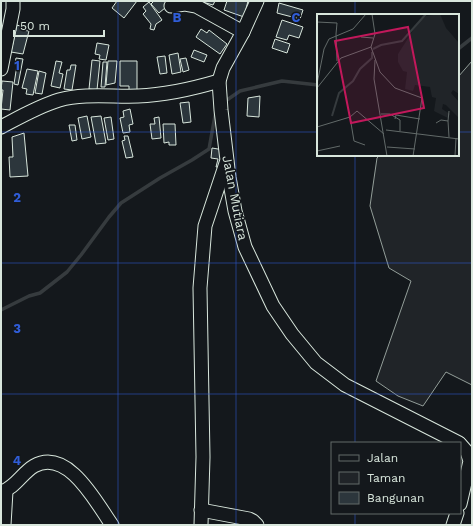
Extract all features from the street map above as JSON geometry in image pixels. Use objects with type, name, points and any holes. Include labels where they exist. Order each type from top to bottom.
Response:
[{"type":"street","points":[[1,69],[13,9],[13,1]]},
{"type":"street","name":"Jalan Mutiara","points":[[257,1],[243,32],[223,68],[219,82],[227,159],[235,211],[245,247],[273,306],[292,334],[316,363],[345,384],[458,442]]},
{"type":"street","points":[[171,6],[185,4],[196,6],[243,32]]},
{"type":"street","points":[[1,127],[39,108],[60,100],[76,97],[165,94],[190,90],[219,82]]},
{"type":"street","points":[[201,525],[203,457],[200,288],[205,226],[227,159]]},
{"type":"street","name":"Jalan Mutiara","points":[[461,444],[467,452],[470,461],[461,500]]},
{"type":"street","points":[[4,525],[3,492],[28,470],[41,463],[53,463],[69,470],[77,476],[112,525]]},
{"type":"street","points":[[201,510],[249,519],[257,525]]},
{"type":"street","points":[[453,525],[457,514]]},
{"type":"green space","points":[[472,61],[472,385],[446,372],[423,406],[398,396],[376,381],[411,281],[389,268],[370,206],[377,158],[379,156],[459,156],[459,76]]},
{"type":"building","points":[[117,1],[137,1],[124,18],[112,8]]},
{"type":"building","points":[[154,1],[172,2],[159,13],[151,4]]},
{"type":"building","points":[[199,1],[215,1],[213,5]]},
{"type":"building","points":[[227,1],[248,1],[244,17],[224,10]]},
{"type":"building","points":[[149,2],[162,20],[156,24],[154,30],[150,29],[151,24],[143,14],[146,11],[143,7]]},
{"type":"building","points":[[279,3],[303,10],[300,19],[277,13]]},
{"type":"building","points":[[282,20],[303,27],[299,38],[289,35],[287,40],[276,37]]},
{"type":"building","points":[[17,25],[23,27],[22,30],[29,31],[23,54],[11,52]]},
{"type":"building","points":[[201,29],[207,33],[209,30],[227,44],[220,54],[196,37]]},
{"type":"building","points":[[275,39],[290,44],[287,53],[272,48]]},
{"type":"building","points":[[97,43],[109,45],[106,60],[99,59],[100,55],[95,54]]},
{"type":"building","points":[[194,50],[207,55],[204,62],[191,57]]},
{"type":"building","points":[[178,53],[181,72],[172,74],[169,55]]},
{"type":"building","points":[[165,56],[167,73],[160,74],[157,57]]},
{"type":"building","points":[[16,58],[23,59],[18,85],[14,84],[17,65],[15,64]]},
{"type":"building","points":[[186,58],[189,70],[183,72],[180,59]]},
{"type":"building","points":[[92,60],[100,61],[97,90],[89,89]]},
{"type":"building","points":[[56,61],[62,62],[59,73],[63,74],[60,88],[51,86]]},
{"type":"building","points":[[108,61],[117,61],[115,83],[106,85]]},
{"type":"building","points":[[120,61],[137,61],[137,92],[129,92],[129,86],[120,86]]},
{"type":"building","points":[[103,62],[107,62],[105,87],[101,87]]},
{"type":"building","points":[[71,65],[76,65],[72,90],[64,89],[67,70],[70,70]]},
{"type":"building","points":[[27,69],[38,71],[33,95],[26,94],[27,89],[22,88]]},
{"type":"building","points":[[39,71],[46,73],[42,94],[35,93]]},
{"type":"building","points":[[2,81],[13,82],[10,110],[1,109],[3,90],[1,90]]},
{"type":"building","points":[[260,96],[259,117],[247,116],[248,98]]},
{"type":"building","points":[[189,102],[191,122],[183,123],[180,103]]},
{"type":"building","points":[[130,109],[133,124],[129,125],[130,132],[123,133],[120,118],[124,117],[123,111]]},
{"type":"building","points":[[87,116],[91,137],[82,139],[78,118]]},
{"type":"building","points":[[101,116],[106,143],[96,144],[91,117]]},
{"type":"building","points":[[111,117],[114,139],[108,140],[104,118]]},
{"type":"building","points":[[159,117],[161,138],[152,139],[150,124],[155,124],[154,118]]},
{"type":"building","points":[[163,124],[175,124],[176,145],[169,145],[169,142],[164,143]]},
{"type":"building","points":[[69,125],[75,125],[77,140],[72,141]]},
{"type":"building","points":[[24,133],[28,176],[10,177],[9,157],[13,157],[12,137]]},
{"type":"building","points":[[124,136],[128,136],[133,157],[126,158],[122,141],[125,140]]},
{"type":"building","points":[[212,148],[224,150],[221,167],[216,167],[218,159],[211,158]]},
{"type":"waterway","points":[[459,48],[472,38]]},
{"type":"waterway","points":[[224,102],[240,91],[282,81],[317,85]]},
{"type":"waterway","points":[[1,310],[29,296],[40,293],[67,272],[121,203],[209,149],[216,110]]}]
